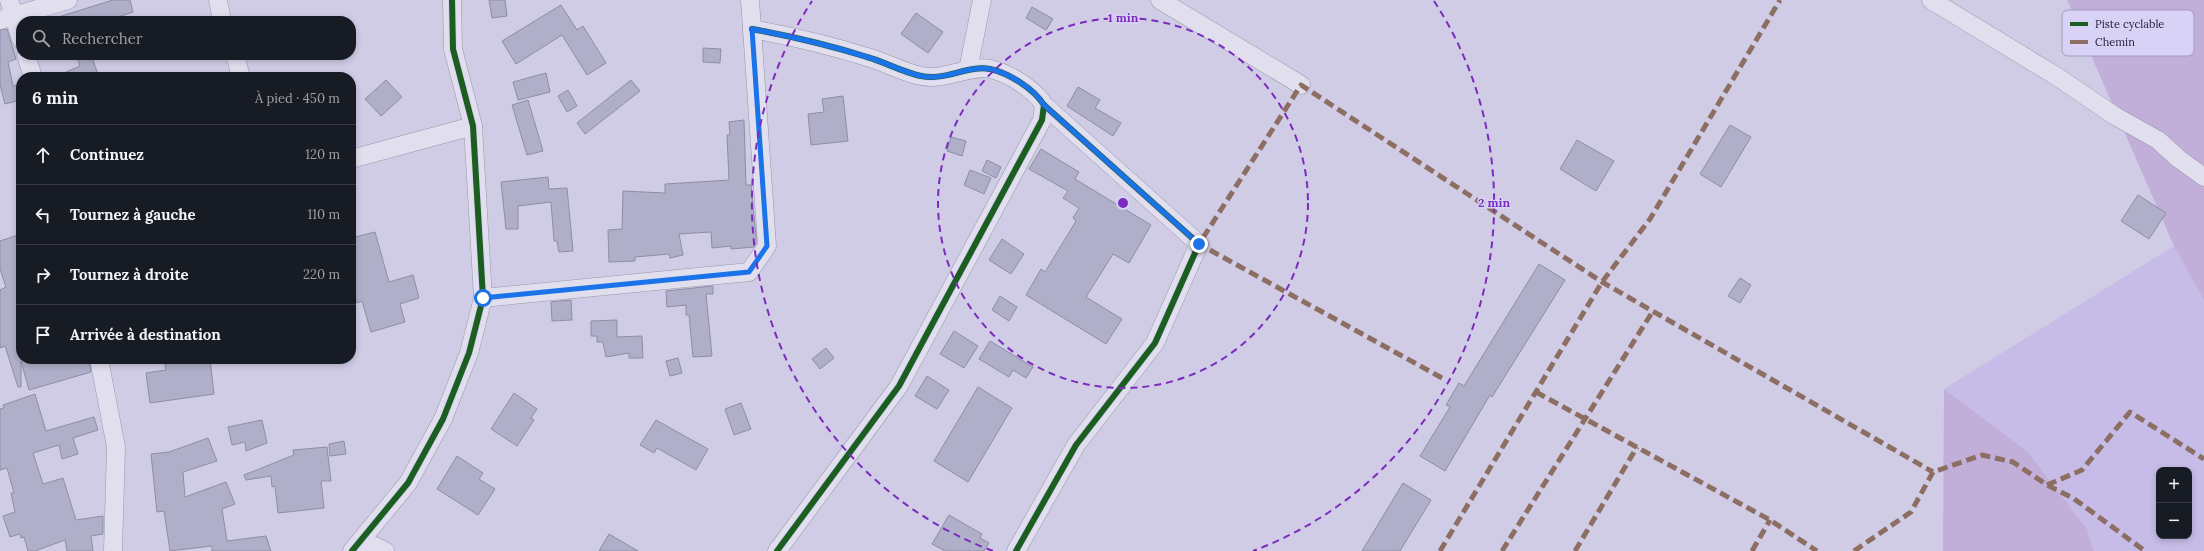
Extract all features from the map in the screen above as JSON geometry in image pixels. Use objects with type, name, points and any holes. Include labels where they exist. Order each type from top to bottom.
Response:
[{"type":"street","points":[[16,29],[7,12],[68,0]]},
{"type":"street","points":[[218,0],[221,16]]},
{"type":"street","points":[[385,551],[357,546],[408,483],[443,419],[469,353],[483,298],[473,126],[453,48],[452,0]]},
{"type":"street","points":[[483,298],[749,272],[767,246],[750,0]]},
{"type":"street","points":[[968,70],[982,0]]},
{"type":"street","points":[[1160,0],[1301,85]]},
{"type":"street","points":[[1931,0],[2056,76],[2115,116],[2158,140],[2179,159],[2204,177]]},
{"type":"street","points":[[752,29],[784,35],[867,57],[921,76],[944,77],[968,70],[989,69],[1008,76],[1038,96],[1044,105],[1199,244],[1155,343],[1076,445],[1016,551]]},
{"type":"street","points":[[28,60],[31,72]]},
{"type":"street","points":[[236,60],[240,72]]},
{"type":"street","points":[[777,551],[899,386],[1042,120],[1044,105]]},
{"type":"street","points":[[356,158],[473,126]]},
{"type":"street","points":[[100,364],[116,447],[113,551]]},
{"type":"shaded area","points":[[2067,0],[2204,0],[2204,300],[2174,246],[2091,56],[2194,56],[2194,10],[2071,10]]},
{"type":"shaded area","points":[[2174,246],[2204,300],[2204,551],[2094,551],[2087,529],[2028,452],[1944,389]]},
{"type":"shaded area","points":[[1944,389],[2028,452],[2087,529],[2094,551],[1943,551]]},
{"type":"building","points":[[113,0],[130,0],[133,12],[121,16],[61,16]]},
{"type":"building","points":[[489,0],[505,0],[507,16],[492,18]]},
{"type":"building","points":[[561,5],[577,30],[583,26],[606,63],[587,75],[562,35],[516,64],[502,41]]},
{"type":"building","points":[[1032,7],[1053,19],[1046,30],[1026,18]]},
{"type":"building","points":[[916,13],[943,32],[928,53],[901,34]]},
{"type":"building","points":[[7,29],[16,59],[8,62],[13,86],[16,85],[16,101],[5,104],[0,85],[0,30]]},
{"type":"building","points":[[703,48],[721,49],[720,63],[703,62]]},
{"type":"building","points":[[78,60],[93,60],[97,72],[66,72],[80,66]]},
{"type":"building","points":[[546,73],[550,92],[518,100],[513,82]]},
{"type":"building","points":[[386,80],[402,97],[381,116],[365,99]]},
{"type":"building","points":[[631,80],[640,91],[585,134],[577,123]]},
{"type":"building","points":[[1078,87],[1100,100],[1095,108],[1121,123],[1113,136],[1067,106]]},
{"type":"building","points":[[568,90],[577,106],[567,112],[558,96]]},
{"type":"building","points":[[843,96],[848,141],[811,145],[808,114],[824,112],[822,99]]},
{"type":"building","points":[[528,100],[543,151],[527,155],[512,105]]},
{"type":"building","points":[[744,120],[746,185],[751,185],[756,236],[756,243],[754,247],[731,249],[731,246],[712,248],[711,232],[679,234],[683,255],[670,258],[669,254],[635,257],[635,261],[609,262],[608,230],[622,229],[623,191],[665,193],[665,184],[729,180],[727,135],[730,135],[729,122]]},
{"type":"building","points":[[1730,125],[1751,137],[1721,187],[1700,174]]},
{"type":"building","points":[[951,137],[966,141],[962,156],[947,151]]},
{"type":"building","points":[[1577,140],[1614,161],[1596,191],[1560,169]]},
{"type":"building","points":[[1041,149],[1079,172],[1075,179],[1151,225],[1129,263],[1113,254],[1086,297],[1122,319],[1106,344],[1026,295],[1041,269],[1045,272],[1076,221],[1073,218],[1079,208],[1063,198],[1068,191],[1029,169]]},
{"type":"building","points":[[987,160],[1001,167],[996,178],[982,171]]},
{"type":"building","points":[[970,170],[991,178],[984,194],[964,185]]},
{"type":"building","points":[[548,177],[549,189],[567,188],[573,251],[559,252],[557,241],[554,241],[551,202],[518,206],[518,229],[506,229],[501,182]]},
{"type":"building","points":[[2138,195],[2166,213],[2149,239],[2121,221]]},
{"type":"building","points":[[375,232],[389,282],[413,275],[419,298],[400,304],[405,322],[371,332],[362,301],[357,303],[356,300],[356,237]]},
{"type":"building","points":[[16,236],[16,364],[21,364],[21,387],[18,387],[5,346],[0,348],[0,290],[6,287],[0,269],[0,241]]},
{"type":"building","points":[[1002,239],[1024,254],[1011,274],[989,260]]},
{"type":"building","points":[[1539,264],[1565,280],[1492,397],[1490,395],[1445,471],[1420,456],[1450,407],[1446,405],[1459,383],[1464,386]]},
{"type":"building","points":[[1740,278],[1751,285],[1740,303],[1728,296]]},
{"type":"building","points":[[713,286],[713,294],[706,294],[712,356],[693,357],[689,315],[686,315],[686,305],[667,307],[666,291]]},
{"type":"building","points":[[1000,296],[1017,307],[1009,321],[992,310]]},
{"type":"building","points":[[571,300],[572,320],[552,321],[551,302]]},
{"type":"building","points":[[617,320],[617,337],[642,336],[643,358],[629,358],[629,353],[606,357],[603,342],[597,342],[597,336],[591,336],[591,321]]},
{"type":"building","points":[[954,331],[978,346],[964,368],[940,354]]},
{"type":"building","points":[[990,341],[1033,367],[1026,378],[1013,370],[1009,377],[979,359]]},
{"type":"building","points":[[826,348],[834,358],[820,369],[812,359]]},
{"type":"building","points":[[678,358],[682,373],[670,376],[666,361]]},
{"type":"building","points":[[22,364],[90,364],[91,372],[29,390]]},
{"type":"building","points":[[165,364],[211,364],[214,394],[150,403],[146,373],[166,370]]},
{"type":"building","points":[[927,376],[949,390],[937,409],[915,396]]},
{"type":"building","points":[[978,387],[1012,408],[968,482],[934,461]]},
{"type":"building","points":[[514,393],[537,409],[531,418],[534,420],[517,446],[491,429]]},
{"type":"building","points":[[35,394],[46,431],[94,417],[98,430],[73,438],[78,454],[62,459],[59,445],[33,453],[43,484],[63,478],[76,520],[103,516],[103,534],[91,536],[93,551],[67,551],[65,540],[35,551],[28,551],[24,537],[21,538],[20,534],[10,537],[3,516],[15,512],[11,493],[14,493],[7,468],[0,470],[0,409],[4,408],[3,405]]},
{"type":"building","points":[[741,403],[751,429],[734,435],[725,409]]},
{"type":"building","points":[[262,420],[267,443],[246,451],[245,442],[232,445],[228,427]]},
{"type":"building","points":[[656,420],[708,449],[696,470],[657,448],[654,453],[640,445]]},
{"type":"building","points":[[208,438],[217,461],[183,472],[185,497],[226,482],[235,504],[222,509],[227,541],[266,536],[271,551],[212,551],[212,546],[170,551],[164,511],[157,512],[151,454],[169,452]]},
{"type":"building","points":[[344,441],[346,454],[330,456],[329,444]]},
{"type":"building","points":[[327,447],[331,481],[321,481],[324,508],[278,513],[275,486],[272,487],[271,476],[246,480],[244,475],[294,455],[293,450]]},
{"type":"building","points":[[457,456],[483,473],[479,479],[495,489],[478,515],[437,489]]},
{"type":"building","points":[[1403,483],[1431,500],[1400,551],[1362,551]]},
{"type":"building","points":[[949,515],[982,534],[980,538],[989,543],[984,551],[945,551],[932,544]]},
{"type":"building","points":[[609,534],[638,551],[599,551]]},
{"type":"marked path","points":[[1440,551],[1602,282],[1650,219],[1780,0]]},
{"type":"marked path","points":[[1442,378],[1199,244],[1301,85],[1602,282],[1933,472]]},
{"type":"marked path","points":[[1502,551],[1653,311]]},
{"type":"marked path","points":[[1536,392],[1770,520],[1817,551]]},
{"type":"marked path","points":[[2047,485],[2082,470],[2130,412],[2204,459]]},
{"type":"marked path","points":[[1575,551],[1637,447]]},
{"type":"marked path","points":[[1854,551],[1911,512],[1933,472],[1982,455],[2013,462],[2047,485],[2073,498],[2145,551]]},
{"type":"marked path","points":[[1752,551],[1770,520]]},
{"type":"cycle path","points":[[352,551],[408,483],[443,419],[469,353],[483,298],[473,126],[453,49],[452,0]]},
{"type":"cycle path","points":[[752,29],[795,38],[874,59],[921,76],[930,77],[948,75],[981,68],[990,69],[1005,74],[1020,82],[1034,93],[1044,105],[1199,244],[1155,343],[1076,445],[1016,551]]},
{"type":"cycle path","points":[[777,551],[899,386],[1042,120],[1044,105]]},
{"type":"route","points":[[483,298],[749,272],[767,246],[752,29],[784,35],[867,57],[921,76],[944,77],[968,70],[989,69],[1008,76],[1038,96],[1044,105],[1199,244]]}]
